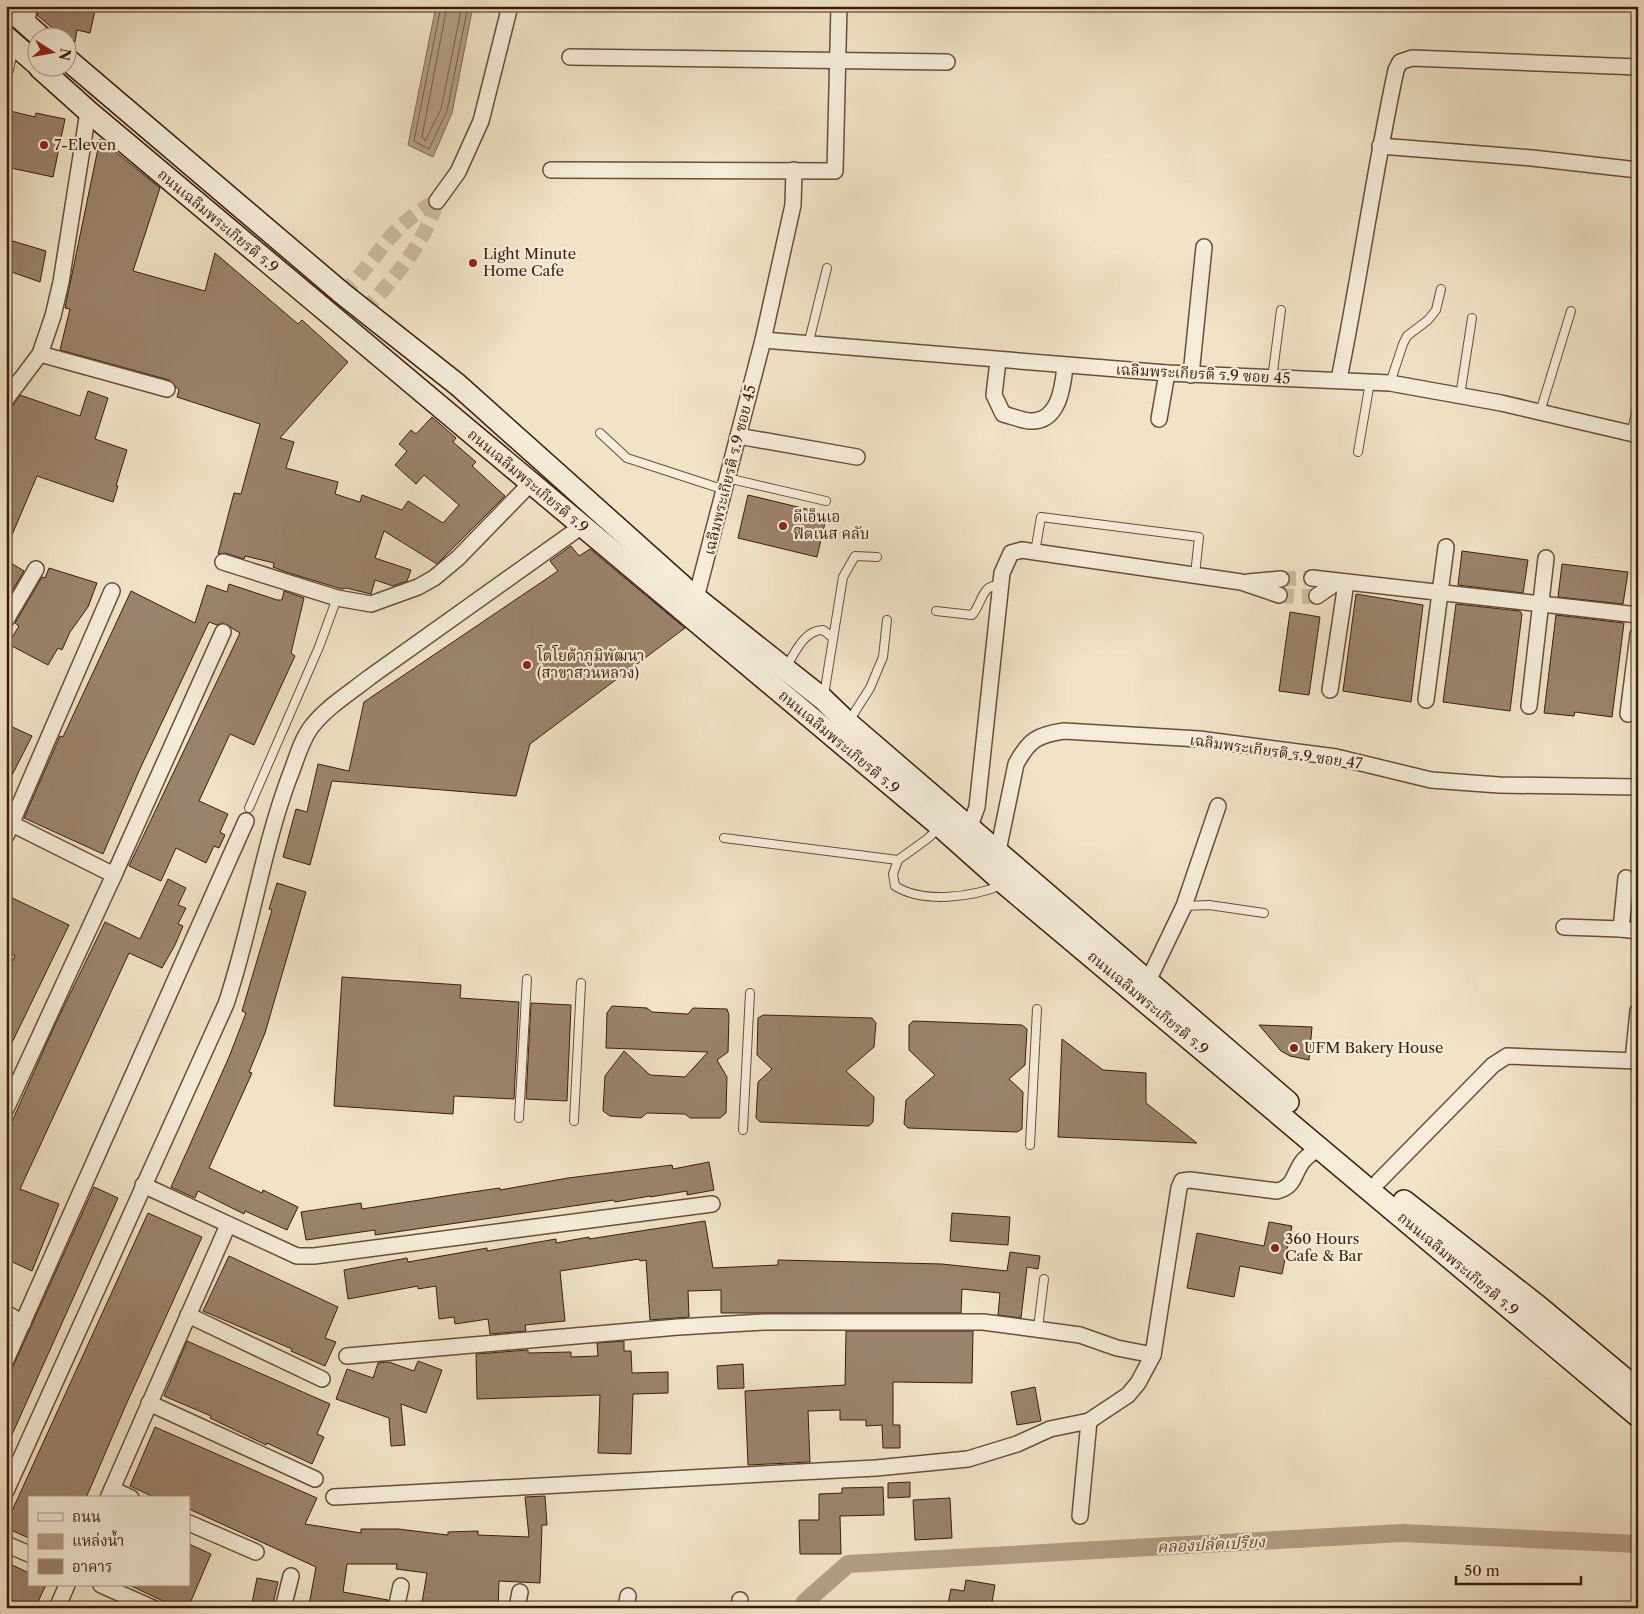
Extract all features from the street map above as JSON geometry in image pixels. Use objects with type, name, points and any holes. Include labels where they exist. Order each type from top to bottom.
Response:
[{"type":"main road","points":[[6,6],[33,23],[10,41]]},
{"type":"main road","name":"ถนนเฉลิมพระเกียรติ ร.9","points":[[10,41],[28,57]]},
{"type":"main road","name":"ถนนเฉลิมพระเกียรติ ร.9","points":[[78,69],[342,294],[458,386],[696,598],[823,699],[848,723],[970,826],[1379,1181],[1539,1307],[1638,1390]]},
{"type":"main road","name":"ถนนเฉลิมพระเกียรติ ร.9","points":[[52,78],[89,112],[940,826],[1005,884],[1638,1416]]},
{"type":"main road","points":[[89,112],[104,93]]},
{"type":"street","points":[[437,201],[458,172],[481,121],[510,6]]},
{"type":"street","points":[[552,170],[835,171],[839,6]]},
{"type":"street","points":[[570,57],[947,62]]},
{"type":"street","points":[[1339,379],[1354,306],[1380,146],[1396,70],[1400,62],[1412,58],[1638,68]]},
{"type":"street","points":[[6,399],[40,354],[53,316],[86,118],[89,112]]},
{"type":"street","points":[[1380,146],[1532,158],[1638,170]]},
{"type":"street","name":"เฉลิมพระเกียรติ ร.9 ซอย 45","points":[[696,598],[763,340],[793,205],[794,170]]},
{"type":"street","points":[[1191,374],[1204,247]]},
{"type":"street","name":"เฉลิมพระเกียรติ ร.9 ซอย 45","points":[[763,340],[1167,374],[1272,379],[1339,379],[1390,383],[1540,412],[1635,434]]},
{"type":"street","points":[[40,354],[167,390]]},
{"type":"street","points":[[998,361],[994,395],[1003,414],[1030,421],[1044,417],[1053,411],[1063,392],[1065,366]]},
{"type":"street","points":[[1159,419],[1167,374]]},
{"type":"street","points":[[738,436],[857,457]]},
{"type":"street","points":[[223,562],[336,598],[371,604],[418,587],[434,578],[458,558],[531,483]]},
{"type":"street","points":[[6,1491],[226,1004],[237,970],[280,802],[300,750],[312,726],[336,702],[582,526]]},
{"type":"street","points":[[1426,700],[1446,547]]},
{"type":"street","points":[[970,826],[977,807],[1002,573],[1011,553],[1022,550],[1241,582],[1279,595]]},
{"type":"street","points":[[1528,706],[1542,605],[1546,558]]},
{"type":"street","points":[[6,620],[36,569]]},
{"type":"street","points":[[1312,578],[1638,615]]},
{"type":"street","points":[[1241,582],[1281,579]]},
{"type":"street","points":[[1317,596],[1342,582]]},
{"type":"street","points":[[1330,690],[1342,582]]},
{"type":"street","points":[[112,592],[8,827],[114,875]]},
{"type":"street","points":[[6,1109],[223,632]]},
{"type":"street","points":[[1628,714],[1638,635]]},
{"type":"street","name":"เฉลิมพระเกียรติ ร.9 ซอย 47","points":[[998,851],[1016,764],[1032,740],[1044,734],[1064,731],[1199,739],[1336,757],[1431,780],[1499,785],[1638,787]]},
{"type":"street","points":[[1148,980],[1184,906],[1218,806]]},
{"type":"street","points":[[6,1360],[247,815]]},
{"type":"street","points":[[1621,929],[1626,878]]},
{"type":"street","points":[[1564,927],[1638,931]]},
{"type":"street","points":[[1379,1181],[1493,1066],[1507,1056],[1635,1061],[1638,1011]]},
{"type":"street","points":[[334,1497],[876,1468],[968,1459],[1017,1444],[1050,1429],[1089,1421],[1128,1395],[1138,1384],[1153,1355],[1179,1188],[1182,1182],[1190,1180],[1277,1191],[1285,1189],[1292,1183],[1303,1162],[1319,1147]]},
{"type":"street","points":[[143,1185],[297,1256],[314,1256],[712,1204]]},
{"type":"street","points":[[123,1496],[110,1493],[228,1224]]},
{"type":"street","points":[[6,1313],[22,1323]]},
{"type":"street","points":[[188,1315],[322,1379]]},
{"type":"street","points":[[347,1356],[678,1327],[765,1322],[983,1322],[1080,1335],[1117,1348],[1153,1355]]},
{"type":"street","points":[[149,1403],[315,1479]]},
{"type":"street","points":[[1080,1516],[1089,1421]]},
{"type":"street","points":[[190,1523],[256,1552]]},
{"type":"street","points":[[6,1544],[28,1554]]},
{"type":"street","points":[[283,1608],[291,1576]]},
{"type":"street","points":[[57,1608],[67,1586]]},
{"type":"street","points":[[103,1586],[153,1608]]},
{"type":"street","points":[[396,1608],[400,1586]]},
{"type":"street","points":[[517,1608],[520,1592]]},
{"type":"lane","points":[[6,82],[10,41]]},
{"type":"lane","points":[[808,345],[827,268]]},
{"type":"lane","points":[[1390,383],[1403,344],[1408,336],[1428,320],[1436,310],[1441,289]]},
{"type":"lane","points":[[1272,379],[1282,310]]},
{"type":"lane","points":[[1540,412],[1572,311]]},
{"type":"lane","points":[[1460,396],[1472,318]]},
{"type":"lane","points":[[1358,452],[1370,382]]},
{"type":"lane","points":[[1635,434],[1638,405]]},
{"type":"lane","points":[[600,433],[627,458],[726,484],[826,501]]},
{"type":"lane","points":[[1035,552],[1042,517],[1199,537],[1195,575]]},
{"type":"lane","points":[[823,699],[843,577],[856,556],[877,557]]},
{"type":"lane","points":[[936,611],[972,615],[978,609],[988,587],[993,584],[1002,586]]},
{"type":"lane","points":[[247,815],[319,647],[336,598]]},
{"type":"lane","points":[[848,723],[870,688],[883,657],[887,620]]},
{"type":"lane","points":[[785,669],[807,636],[814,630],[823,630],[832,637]]},
{"type":"lane","points":[[940,826],[921,844],[898,860],[893,874],[895,886],[923,895],[954,896],[986,891],[1005,884]]},
{"type":"lane","points":[[724,838],[898,860]]},
{"type":"lane","points":[[1184,906],[1209,905],[1264,913]]},
{"type":"lane","points":[[519,1118],[526,980]]},
{"type":"lane","points":[[574,1121],[582,983]]},
{"type":"lane","points":[[743,1130],[750,993]]},
{"type":"lane","points":[[1030,1145],[1037,1009]]},
{"type":"lane","points":[[1038,1328],[1044,1279]]},
{"type":"water","points":[[436,6],[473,6],[452,113],[433,157],[408,145]]},
{"type":"building","points":[[40,6],[96,6],[90,33],[78,30],[78,28],[52,28],[37,15]]},
{"type":"building","points":[[6,110],[35,117],[36,113],[65,119],[53,177],[6,167]]},
{"type":"building","points":[[100,139],[160,188],[133,271],[205,291],[215,253],[298,324],[302,320],[348,362],[280,438],[294,442],[286,468],[338,482],[335,494],[360,502],[362,495],[402,510],[408,501],[443,523],[459,505],[424,475],[416,484],[395,465],[407,451],[399,444],[411,430],[416,434],[432,417],[456,438],[453,442],[476,462],[472,466],[505,496],[437,564],[384,531],[375,558],[411,570],[407,581],[393,586],[375,580],[371,594],[346,588],[342,589],[289,573],[273,567],[274,563],[245,556],[244,559],[225,553],[218,554],[234,493],[241,494],[260,424],[177,397],[179,390],[169,380],[60,350],[70,309],[65,308]]},
{"type":"building","points":[[6,239],[46,251],[40,282],[6,270]]},
{"type":"building","points":[[88,391],[108,398],[95,439],[127,450],[113,502],[37,476],[6,549],[6,416],[20,395],[80,416]]},
{"type":"building","name":"ดีเอ็นเอ ฟิตเนส คลับ","points":[[748,495],[827,514],[817,557],[738,538]]},
{"type":"building","name":"โตโยต้าภูมิพัฒนา (สาขาสวนหลวง)","points":[[571,546],[579,556],[590,549],[685,628],[530,744],[516,796],[332,781],[310,865],[283,857],[296,809],[307,812],[318,764],[349,771],[364,702],[558,571],[550,561]]},
{"type":"building","points":[[1462,551],[1528,560],[1523,593],[1458,585]]},
{"type":"building","points":[[6,560],[24,571],[6,601]]},
{"type":"building","points":[[1562,564],[1628,572],[1623,604],[1558,597]]},
{"type":"building","points":[[49,568],[97,583],[88,607],[70,632],[62,650],[58,648],[48,665],[8,644],[19,626],[15,623],[42,577],[45,578]]},
{"type":"building","points":[[229,584],[277,600],[282,600],[284,591],[304,598],[291,653],[295,656],[254,745],[230,734],[199,801],[228,814],[220,832],[225,835],[219,848],[214,846],[206,863],[176,848],[161,881],[129,866],[240,633],[223,623],[217,625],[209,622],[139,771],[103,854],[24,818],[60,736],[63,737],[131,591],[195,623],[207,585],[227,592]]},
{"type":"building","points":[[1356,594],[1423,605],[1411,702],[1343,691]]},
{"type":"building","points":[[1456,604],[1520,611],[1522,614],[1510,711],[1443,702]]},
{"type":"building","points":[[1290,612],[1320,617],[1309,695],[1279,691]]},
{"type":"building","points":[[1556,615],[1624,623],[1612,717],[1575,712],[1574,716],[1544,713]]},
{"type":"building","points":[[6,724],[32,736],[6,787]]},
{"type":"building","points":[[168,879],[186,888],[178,905],[186,908],[178,924],[183,926],[175,945],[162,968],[129,953],[20,1189],[59,1204],[32,1271],[6,1259],[6,1135],[54,1027],[105,922],[140,939]]},
{"type":"building","points":[[277,883],[306,892],[265,1033],[249,1072],[252,1073],[209,1168],[262,1193],[263,1190],[298,1207],[287,1230],[245,1211],[244,1214],[198,1191],[195,1198],[171,1187],[229,1057],[246,1013],[242,1011],[272,910],[269,909]]},
{"type":"building","points":[[6,895],[69,925],[6,1055],[6,974],[15,956],[6,951]]},
{"type":"building","points":[[342,977],[461,985],[460,998],[519,1002],[514,1099],[454,1096],[453,1114],[334,1106]]},
{"type":"building","points":[[531,1003],[571,1005],[567,1101],[526,1099]]},
{"type":"building","points":[[612,1006],[647,1008],[652,1012],[688,1014],[693,1008],[727,1009],[729,1015],[728,1052],[717,1060],[727,1077],[726,1113],[720,1118],[690,1118],[685,1114],[647,1113],[641,1118],[610,1116],[603,1111],[605,1076],[624,1051],[650,1075],[685,1077],[708,1052],[606,1048],[607,1013]]},
{"type":"building","points":[[763,1015],[872,1018],[876,1023],[874,1047],[846,1071],[874,1097],[873,1122],[869,1126],[760,1122],[756,1118],[758,1082],[772,1069],[757,1055],[758,1018]]},
{"type":"building","points":[[913,1021],[1022,1025],[1027,1029],[1025,1065],[1009,1079],[1023,1092],[1022,1129],[1017,1132],[908,1128],[904,1124],[906,1100],[935,1075],[909,1050],[909,1025]]},
{"type":"building","name":"UFM Bakery House","points":[[1259,1025],[1312,1027],[1309,1060],[1290,1056],[1281,1051]]},
{"type":"building","points":[[1062,1039],[1103,1070],[1146,1073],[1146,1103],[1197,1143],[1058,1137]]},
{"type":"building","points":[[709,1162],[714,1190],[687,1195],[687,1191],[615,1202],[614,1200],[375,1235],[375,1230],[306,1240],[301,1212],[361,1203],[362,1209],[500,1188],[500,1190],[568,1178],[672,1165],[673,1169]]},
{"type":"building","points":[[94,1187],[118,1198],[6,1448],[6,1382]]},
{"type":"building","points":[[148,1213],[202,1237],[87,1496],[28,1496],[28,1538],[6,1528],[6,1524]]},
{"type":"building","points":[[952,1213],[1010,1217],[1008,1245],[950,1241]]},
{"type":"building","points":[[705,1221],[713,1268],[778,1265],[778,1260],[942,1264],[1007,1271],[1010,1252],[1040,1256],[1038,1269],[1027,1267],[1021,1318],[998,1315],[1000,1293],[962,1289],[961,1313],[721,1313],[721,1290],[688,1291],[689,1317],[650,1320],[646,1260],[640,1261],[639,1259],[560,1271],[565,1321],[525,1325],[526,1331],[490,1334],[488,1319],[455,1324],[454,1317],[439,1319],[436,1286],[418,1289],[418,1286],[348,1299],[344,1270],[407,1258],[408,1262],[487,1248],[487,1251],[556,1239],[556,1243],[589,1237],[589,1239]]},
{"type":"building","points":[[1269,1222],[1292,1226],[1282,1274],[1240,1266],[1234,1297],[1187,1288],[1197,1233],[1264,1246]]},
{"type":"building","points":[[229,1256],[338,1307],[325,1338],[336,1342],[325,1366],[291,1351],[292,1349],[203,1311]]},
{"type":"building","points":[[846,1331],[973,1331],[972,1383],[893,1382],[893,1425],[900,1425],[900,1448],[883,1448],[882,1425],[866,1426],[866,1420],[840,1420],[840,1410],[808,1411],[810,1462],[748,1465],[745,1391],[845,1385]]},
{"type":"building","points":[[187,1341],[330,1404],[317,1434],[324,1437],[312,1464],[267,1443],[266,1445],[210,1418],[211,1416],[164,1396]]},
{"type":"building","points":[[624,1341],[624,1351],[631,1351],[632,1373],[668,1372],[668,1393],[633,1394],[631,1454],[598,1453],[600,1395],[477,1399],[476,1354],[528,1350],[528,1353],[571,1352],[571,1357],[598,1356],[597,1343]]},
{"type":"building","points":[[418,1361],[442,1370],[426,1413],[401,1404],[405,1445],[391,1446],[389,1418],[336,1399],[347,1369],[373,1378],[378,1363],[389,1362],[414,1371]]},
{"type":"building","points":[[743,1364],[744,1388],[718,1389],[717,1366]]},
{"type":"building","points":[[1035,1387],[1041,1421],[1017,1425],[1011,1392]]},
{"type":"building","points":[[155,1427],[317,1498],[305,1524],[361,1533],[361,1529],[398,1529],[448,1535],[448,1532],[478,1531],[478,1535],[529,1537],[525,1497],[545,1496],[547,1525],[542,1525],[540,1583],[499,1581],[498,1608],[421,1608],[427,1573],[396,1569],[397,1564],[347,1564],[343,1592],[388,1600],[387,1608],[324,1608],[309,1605],[316,1567],[190,1509],[190,1496],[152,1496],[130,1486]]},
{"type":"building","points":[[910,1482],[910,1497],[888,1498],[888,1483]]},
{"type":"building","points":[[883,1487],[884,1515],[840,1516],[841,1554],[800,1554],[799,1520],[819,1520],[819,1494],[842,1493],[842,1488]]},
{"type":"building","points":[[950,1498],[952,1538],[915,1540],[913,1500]]},
{"type":"building","points":[[190,1544],[211,1554],[188,1608],[178,1608],[131,1586],[190,1586]]},
{"type":"building","points":[[6,1562],[28,1573],[28,1586],[46,1586],[35,1608],[19,1608],[6,1601]]},
{"type":"building","points":[[257,1578],[278,1582],[272,1608],[251,1608]]},
{"type":"building","points":[[966,1580],[995,1585],[991,1608],[947,1608],[951,1589],[964,1591]]},
{"type":"waterway","name":"คลองปลัดเปรียง","points":[[804,1608],[805,1602],[848,1564],[1402,1533],[1638,1544]]},
{"type":"tunnel","points":[[343,294],[395,232],[421,210],[437,201]]},
{"type":"tunnel","points":[[364,311],[407,260],[425,232],[437,201]]},
{"type":"tunnel","points":[[1281,579],[1312,578]]},
{"type":"tunnel","points":[[1279,595],[1297,597],[1317,596]]},
{"type":"place","name":"7-Eleven","points":[[44,145]]},
{"type":"place","name":"Light Minute Home Cafe","points":[[473,263]]},
{"type":"place","name":"ดีเอ็นเอ ฟิตเนส คลับ","points":[[783,526]]},
{"type":"place","name":"โตโยต้าภูมิพัฒนา (สาขาสวนหลวง)","points":[[527,665]]},
{"type":"place","name":"UFM Bakery House","points":[[1294,1048]]},
{"type":"place","name":"360 Hours Cafe & Bar","points":[[1275,1248]]}]
